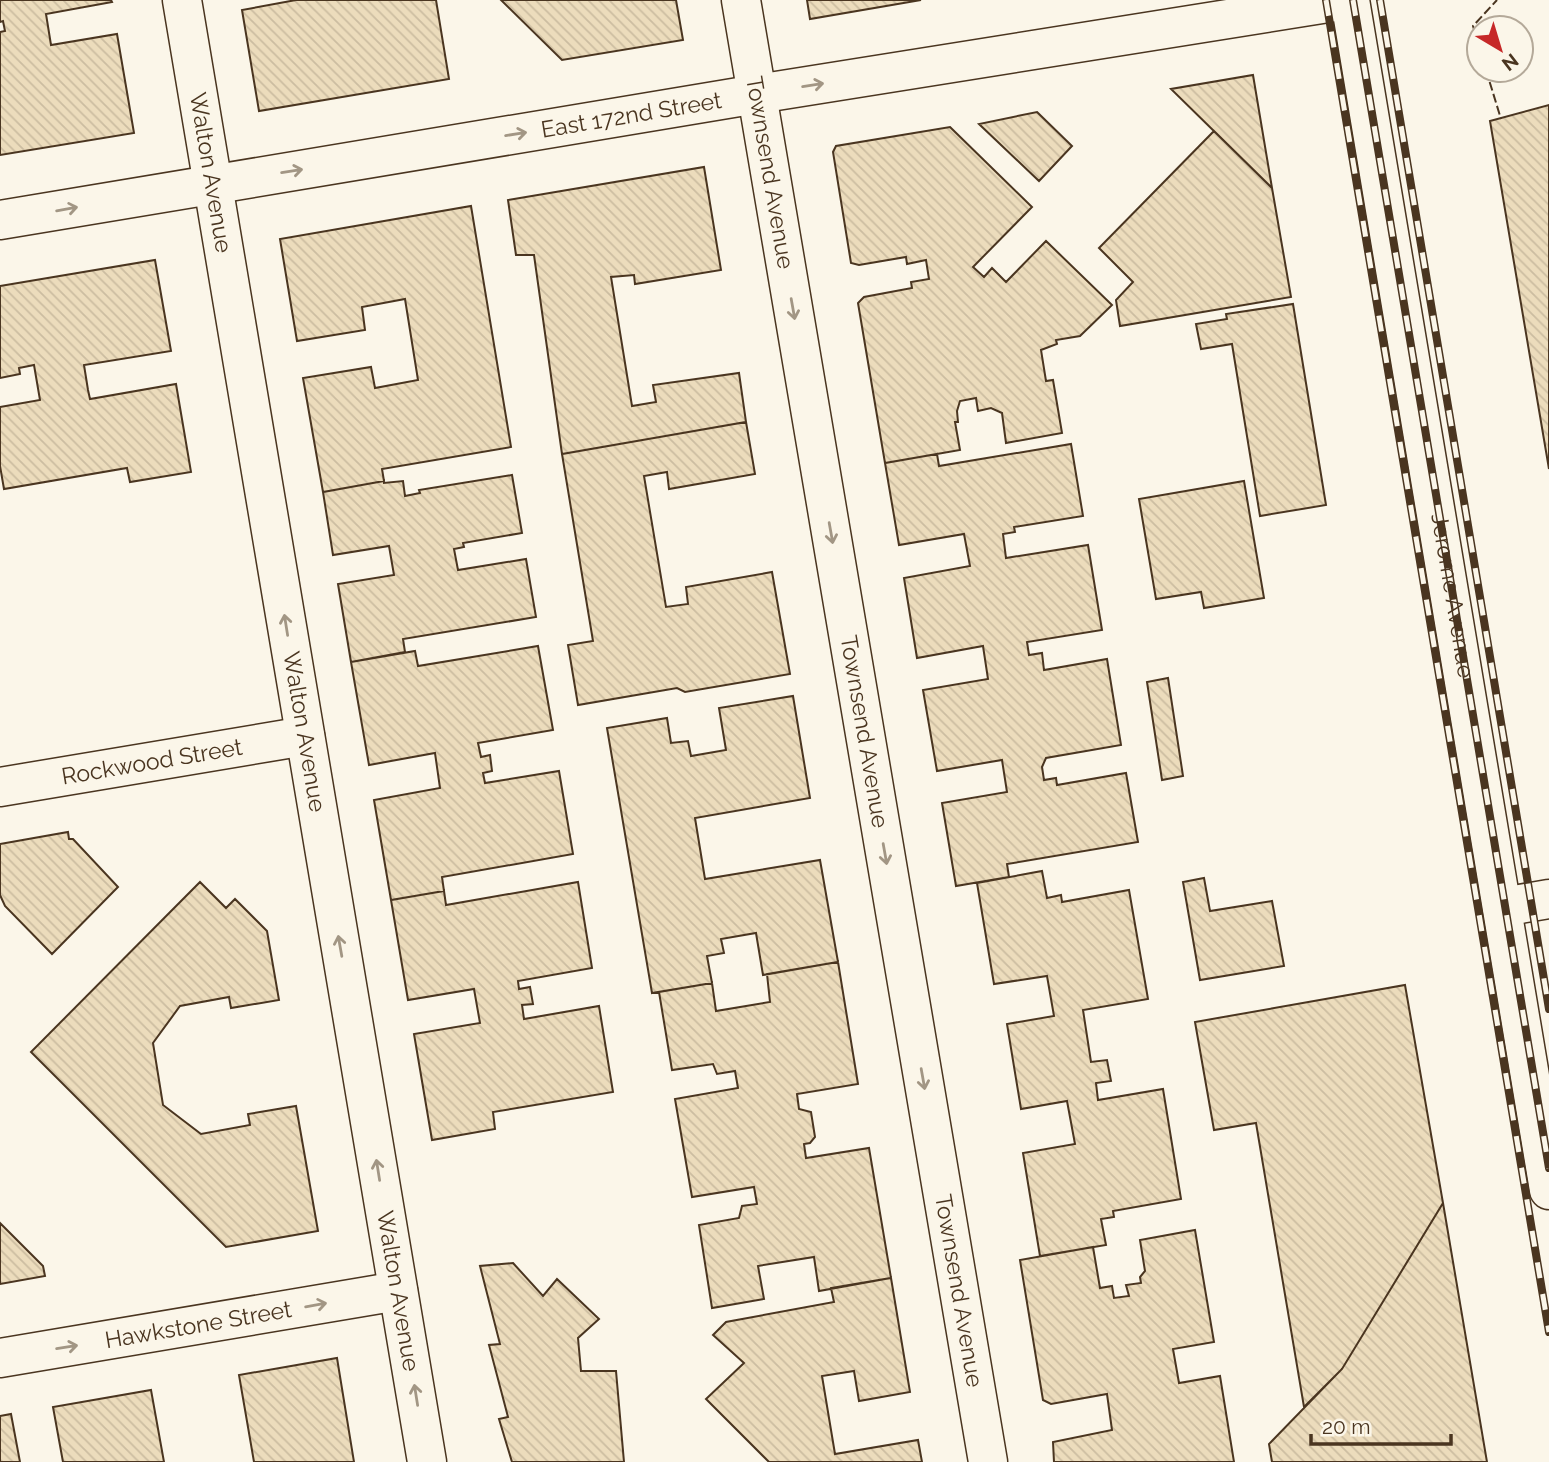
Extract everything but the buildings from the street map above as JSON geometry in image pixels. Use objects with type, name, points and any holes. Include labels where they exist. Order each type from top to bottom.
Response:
[{"type":"street","name":"Walton Avenue","points":[[182,0],[427,1462]]},
{"type":"street","name":"Townsend Avenue","points":[[741,0],[988,1462]]},
{"type":"street","name":"East 172nd Street","points":[[0,220],[757,94],[1348,0]]},
{"type":"street","name":"Jerome Avenue","points":[[1348,0],[1549,1191]]},
{"type":"street","name":"Rockwood Street","points":[[0,787],[305,736]]},
{"type":"street","points":[[1502,907],[1549,899]]},
{"type":"street","name":"Hawkstone Street","points":[[0,1358],[398,1291]]},
{"type":"railway","points":[[1326,0],[1549,1332]]},
{"type":"railway","points":[[1353,0],[1549,1168]]},
{"type":"railway","points":[[1380,0],[1549,1009]]},
{"type":"fence","points":[[1484,14],[1497,0]]},
{"type":"fence","points":[[1490,84],[1501,119]]}]
